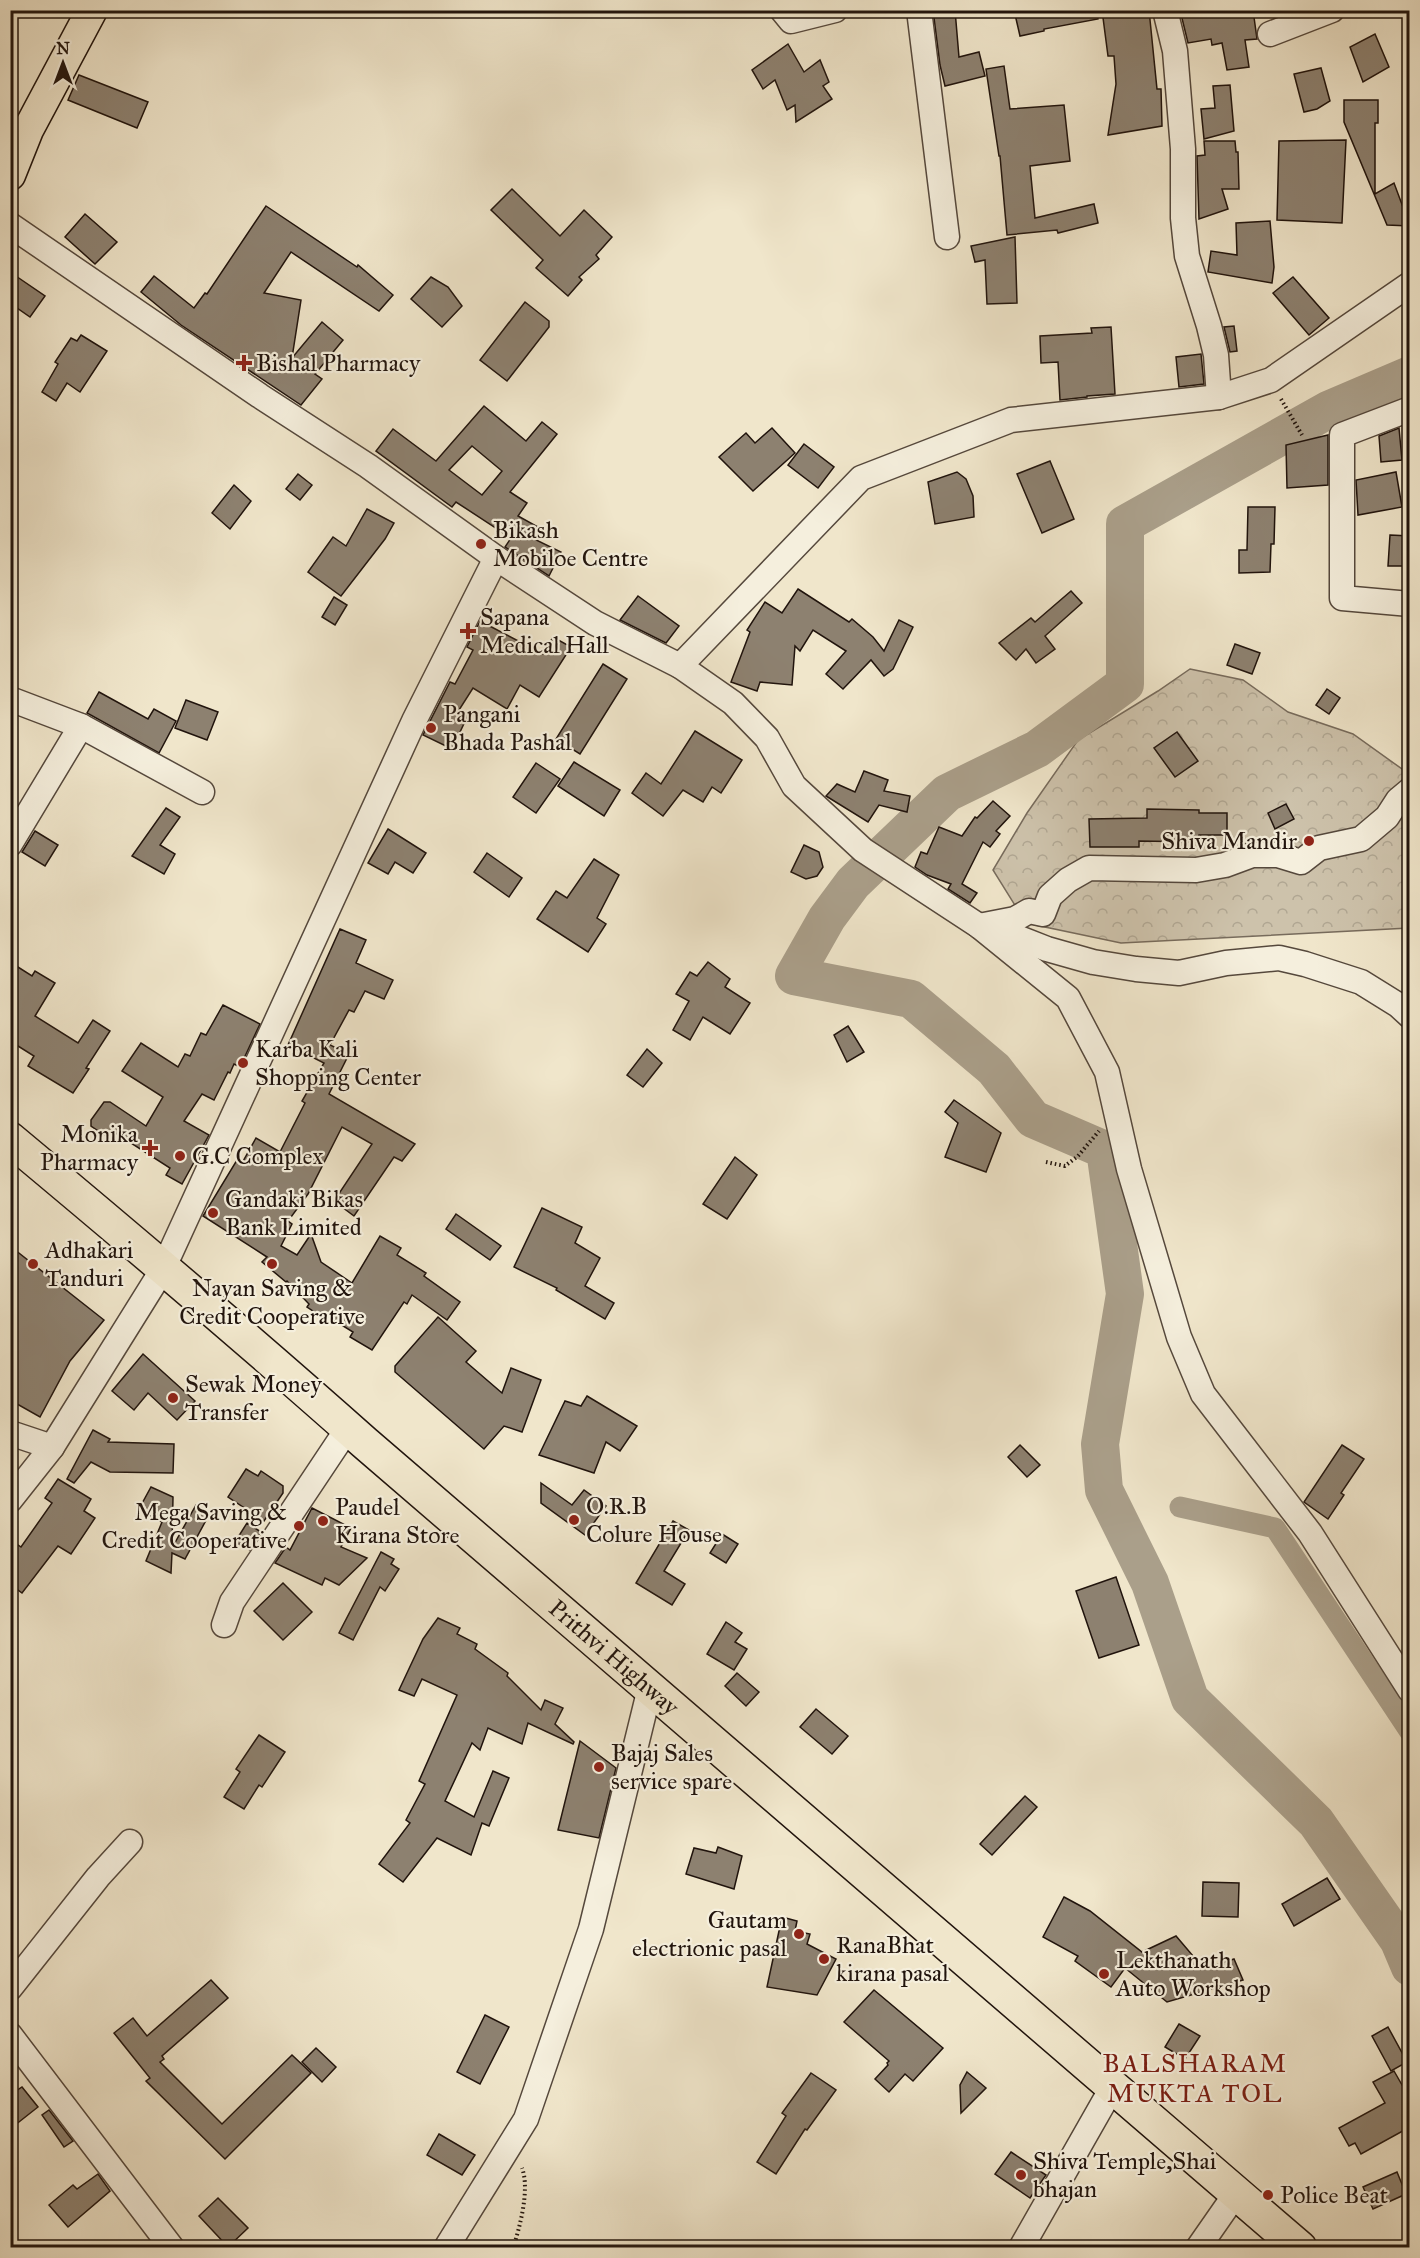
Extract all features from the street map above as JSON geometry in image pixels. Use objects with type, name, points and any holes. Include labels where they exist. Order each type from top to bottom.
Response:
[{"type":"highway","name":"Prithvi Highway","points":[[10,1139],[215,1312],[1112,2088],[1300,2247]]},
{"type":"main road","points":[[10,175],[28,130],[92,10]]},
{"type":"street","points":[[782,10],[791,21],[835,10]]},
{"type":"street","points":[[919,10],[947,237]]},
{"type":"street","points":[[1165,10],[1175,51],[1183,149],[1183,218],[1187,256],[1216,355],[1219,397]]},
{"type":"street","points":[[1270,34],[1332,10]]},
{"type":"street","points":[[10,225],[260,396],[368,466],[496,558],[595,624],[680,666],[733,702],[767,738],[794,786],[863,850],[979,926],[1068,998],[1107,1072],[1129,1169],[1165,1292],[1179,1337],[1203,1394],[1310,1533],[1410,1690]]},
{"type":"street","points":[[680,666],[861,478],[1011,420],[1219,397],[1271,380],[1410,284]]},
{"type":"street","points":[[1410,409],[1342,435],[1342,598],[1410,604]]},
{"type":"street","points":[[10,1500],[52,1447],[163,1269],[414,721],[496,558]]},
{"type":"street","points":[[10,699],[81,726],[202,792]]},
{"type":"street","points":[[10,844],[81,726]]},
{"type":"street","points":[[979,926],[1015,919],[1029,911],[1043,914],[1050,896],[1068,880],[1089,868],[1196,870],[1225,865],[1252,855],[1278,855],[1301,862],[1319,848],[1361,839],[1387,817],[1398,800],[1410,790]]},
{"type":"street","points":[[979,926],[1001,931],[1047,949],[1093,962],[1136,969],[1179,972],[1226,963],[1279,958],[1361,982],[1398,1005],[1410,1016]]},
{"type":"street","points":[[224,1625],[232,1602],[348,1428]]},
{"type":"street","points":[[10,1432],[52,1447]]},
{"type":"street","points":[[446,2247],[526,2119],[591,1929],[650,1688]]},
{"type":"street","points":[[10,1988],[98,1877],[130,1842]]},
{"type":"street","points":[[10,2035],[172,2247]]},
{"type":"street","points":[[1021,2247],[1112,2088]]},
{"type":"street","points":[[1197,2247],[1237,2192]]},
{"type":"path","points":[[1271,380],[1302,435]]},
{"type":"path","points":[[1046,1162],[1065,1166],[1078,1156]]},
{"type":"path","points":[[512,2142],[525,2177],[520,2228],[513,2247]]},
{"type":"green space","points":[[1190,669],[1243,680],[1288,712],[1353,734],[1409,774],[1409,928],[1121,943],[1026,923],[993,870],[1027,813],[1078,740]]},
{"type":"building","points":[[933,10],[955,10],[959,57],[979,52],[985,76],[945,86]]},
{"type":"building","points":[[1014,10],[1097,10],[1098,19],[1020,36]]},
{"type":"building","points":[[1102,10],[1149,10],[1157,89],[1161,89],[1162,126],[1108,135],[1116,84],[1114,56],[1108,56]]},
{"type":"building","points":[[1180,10],[1203,10],[1204,14],[1230,10],[1253,10],[1257,39],[1245,40],[1249,67],[1227,70],[1222,43],[1212,45],[1211,39],[1188,43]]},
{"type":"building","points":[[1375,34],[1389,67],[1363,82],[1350,47]]},
{"type":"building","points":[[788,44],[804,72],[820,60],[829,82],[823,86],[832,99],[796,122],[795,105],[787,110],[775,80],[763,89],[752,70]]},
{"type":"building","points":[[1004,66],[1010,109],[1064,105],[1070,161],[1030,166],[1035,218],[1094,204],[1098,223],[1058,233],[1057,230],[1007,235],[1000,156],[986,69]]},
{"type":"building","points":[[1321,68],[1330,101],[1317,109],[1304,112],[1294,74]]},
{"type":"building","points":[[79,75],[148,102],[137,128],[68,100]]},
{"type":"building","points":[[1230,85],[1234,131],[1204,139],[1201,109],[1215,108],[1213,86]]},
{"type":"building","points":[[1344,100],[1378,100],[1378,123],[1375,123],[1375,194],[1394,183],[1410,226],[1387,225],[1344,122]]},
{"type":"building","points":[[1346,140],[1342,223],[1277,220],[1279,141]]},
{"type":"building","points":[[1204,141],[1235,141],[1236,152],[1238,152],[1239,189],[1222,189],[1228,209],[1199,219],[1197,156],[1205,155]]},
{"type":"building","points":[[512,189],[560,236],[584,210],[612,237],[596,255],[599,259],[579,277],[582,280],[568,296],[536,268],[543,260],[491,210]]},
{"type":"building","points":[[266,206],[357,267],[358,265],[393,295],[379,311],[291,252],[264,293],[301,300],[292,358],[322,322],[343,340],[315,374],[322,379],[301,405],[181,325],[141,292],[154,276],[194,308],[205,293],[207,294]]},
{"type":"building","points":[[85,214],[117,242],[95,264],[65,237]]},
{"type":"building","points":[[1270,221],[1274,267],[1272,283],[1208,272],[1211,251],[1237,255],[1236,223]]},
{"type":"building","points":[[1015,237],[1017,303],[987,304],[985,260],[975,262],[971,246]]},
{"type":"building","points":[[10,272],[45,296],[30,317],[10,303]]},
{"type":"building","points":[[431,277],[448,287],[462,306],[442,327],[411,299]]},
{"type":"building","points":[[1293,277],[1329,318],[1309,335],[1273,293]]},
{"type":"building","points":[[525,302],[549,321],[549,327],[507,381],[480,360]]},
{"type":"building","points":[[1234,326],[1237,351],[1230,352],[1224,327]]},
{"type":"building","points":[[1111,327],[1115,394],[1060,400],[1058,362],[1041,363],[1040,336],[1092,333],[1091,328]]},
{"type":"building","points":[[81,335],[107,351],[80,392],[67,383],[56,401],[42,392],[58,364],[55,362],[71,338],[77,341]]},
{"type":"building","points":[[1201,354],[1204,384],[1179,387],[1176,357]]},
{"type":"building","points":[[484,406],[526,441],[542,422],[557,434],[510,492],[527,503],[518,516],[538,527],[532,538],[561,552],[549,576],[505,547],[511,538],[456,502],[452,507],[376,451],[393,429],[436,461]],"holes":[[[472,446],[502,471],[482,495],[449,470]]]},
{"type":"building","points":[[772,428],[795,453],[753,491],[719,457],[746,433],[755,443]]},
{"type":"building","points":[[1399,428],[1402,460],[1381,462],[1379,436]]},
{"type":"building","points":[[1328,435],[1328,485],[1287,488],[1286,445]]},
{"type":"building","points":[[804,444],[834,467],[818,488],[788,465]]},
{"type":"building","points":[[1050,461],[1074,519],[1042,533],[1017,474]]},
{"type":"building","points":[[957,472],[966,479],[973,496],[974,517],[935,524],[928,482]]},
{"type":"building","points":[[1396,472],[1402,507],[1358,515],[1356,480]]},
{"type":"building","points":[[298,474],[312,485],[300,500],[286,489]]},
{"type":"building","points":[[234,485],[251,501],[230,529],[212,513]]},
{"type":"building","points":[[1248,507],[1275,507],[1274,544],[1271,544],[1270,572],[1239,573],[1239,550],[1247,550]]},
{"type":"building","points":[[367,509],[394,523],[385,539],[341,596],[308,572],[333,537],[346,546]]},
{"type":"building","points":[[1390,535],[1410,536],[1410,566],[1388,566]]},
{"type":"building","points":[[798,589],[849,622],[852,619],[873,637],[884,651],[899,620],[913,627],[893,669],[884,676],[871,660],[843,689],[826,674],[846,651],[813,630],[800,651],[795,646],[792,685],[760,682],[757,691],[731,682],[750,632],[747,630],[765,602],[782,613]]},
{"type":"building","points":[[1071,591],[1082,603],[1045,636],[1055,649],[1036,663],[1026,649],[1016,660],[999,643],[1031,618],[1035,622]]},
{"type":"building","points":[[638,596],[679,626],[666,643],[620,620]]},
{"type":"building","points":[[334,597],[347,605],[335,625],[322,617]]},
{"type":"building","points":[[480,621],[543,654],[553,637],[571,647],[539,697],[520,685],[507,709],[473,688],[459,710],[468,715],[452,749],[423,735],[450,682],[455,684],[473,650],[467,647]]},
{"type":"building","points":[[1235,644],[1260,653],[1252,674],[1227,665]]},
{"type":"building","points":[[603,664],[627,679],[580,754],[556,739]]},
{"type":"building","points":[[1327,689],[1340,698],[1329,714],[1316,705]]},
{"type":"building","points":[[99,692],[148,719],[154,709],[176,721],[159,753],[87,713]]},
{"type":"building","points":[[186,700],[218,712],[207,740],[175,728]]},
{"type":"building","points":[[695,731],[742,760],[721,793],[712,787],[703,802],[683,790],[663,816],[632,793],[646,773],[661,784]]},
{"type":"building","points":[[1177,732],[1198,761],[1175,777],[1154,748]]},
{"type":"building","points":[[574,762],[620,790],[604,816],[558,786]]},
{"type":"building","points":[[536,763],[560,779],[536,813],[513,797]]},
{"type":"building","points":[[864,771],[888,780],[884,791],[910,796],[907,812],[879,805],[868,822],[826,796],[837,784],[855,792]]},
{"type":"building","points":[[993,801],[1010,816],[996,831],[1000,834],[990,847],[983,842],[962,884],[977,893],[970,903],[948,889],[951,884],[927,875],[915,867],[921,852],[927,854],[939,827],[962,836],[975,817],[977,818]]},
{"type":"building","points":[[1286,804],[1294,819],[1275,829],[1268,813]]},
{"type":"building","points":[[166,808],[180,817],[160,845],[175,854],[164,874],[132,856]]},
{"type":"building","points":[[1147,809],[1227,813],[1227,835],[1199,835],[1198,842],[1139,841],[1139,847],[1090,847],[1089,819],[1147,818]]},
{"type":"building","points":[[388,829],[426,853],[413,873],[395,862],[388,874],[368,863]]},
{"type":"building","points":[[35,831],[58,845],[45,866],[22,852]]},
{"type":"building","points":[[804,845],[819,852],[823,867],[817,876],[806,879],[791,872]]},
{"type":"building","points":[[487,853],[522,878],[509,897],[474,872]]},
{"type":"building","points":[[594,859],[619,875],[597,918],[606,924],[588,952],[537,919],[556,891],[567,898]]},
{"type":"building","points":[[340,929],[366,940],[356,963],[393,980],[384,999],[365,991],[354,1012],[349,1010],[330,1045],[349,1054],[329,1094],[415,1144],[402,1161],[394,1157],[354,1216],[334,1201],[372,1144],[342,1127],[308,1194],[288,1221],[292,1224],[281,1246],[297,1255],[311,1234],[321,1262],[352,1283],[380,1236],[401,1248],[397,1255],[426,1273],[424,1276],[460,1302],[447,1320],[412,1295],[407,1304],[404,1302],[372,1350],[350,1337],[353,1332],[324,1314],[322,1317],[307,1307],[309,1304],[287,1281],[262,1262],[267,1257],[203,1216],[237,1160],[242,1163],[256,1138],[280,1152],[305,1103],[302,1101],[324,1063],[288,1045]]},
{"type":"building","points":[[10,962],[32,976],[35,971],[55,983],[35,1016],[78,1043],[93,1020],[110,1031],[73,1093],[28,1066],[34,1056],[10,1041]]},
{"type":"building","points":[[708,962],[730,979],[725,987],[750,1003],[730,1034],[703,1017],[690,1040],[673,1030],[689,1001],[676,994],[690,972],[697,976]]},
{"type":"building","points":[[223,1005],[260,1024],[240,1067],[234,1064],[214,1100],[202,1094],[184,1121],[209,1135],[182,1184],[166,1175],[170,1168],[114,1132],[110,1139],[91,1126],[91,1120],[104,1102],[110,1102],[146,1126],[163,1097],[122,1071],[141,1043],[178,1067],[185,1054],[190,1056],[201,1033],[206,1035]]},
{"type":"building","points":[[848,1026],[864,1052],[847,1062],[834,1035]]},
{"type":"building","points":[[647,1049],[662,1063],[643,1087],[627,1075]]},
{"type":"building","points":[[954,1100],[1001,1133],[986,1172],[945,1157],[958,1123],[945,1112]]},
{"type":"building","points":[[735,1157],[757,1175],[727,1219],[703,1204]]},
{"type":"building","points":[[542,1208],[582,1227],[575,1243],[600,1258],[585,1286],[614,1303],[605,1319],[556,1290],[557,1288],[514,1267]]},
{"type":"building","points":[[456,1214],[501,1246],[490,1260],[446,1229]]},
{"type":"building","points":[[10,1246],[104,1320],[70,1361],[40,1417],[10,1400]]},
{"type":"building","points":[[438,1317],[476,1351],[466,1362],[502,1393],[511,1368],[541,1380],[522,1432],[504,1426],[484,1449],[395,1372],[395,1366]]},
{"type":"building","points":[[143,1354],[195,1401],[177,1420],[148,1393],[134,1410],[112,1391]]},
{"type":"building","points":[[587,1396],[637,1426],[620,1451],[606,1442],[594,1473],[539,1455],[565,1401],[581,1406]]},
{"type":"building","points":[[93,1430],[110,1439],[108,1442],[174,1444],[173,1473],[110,1472],[91,1462],[74,1483],[67,1479]]},
{"type":"building","points":[[1020,1445],[1040,1465],[1027,1477],[1008,1457]]},
{"type":"building","points":[[1342,1445],[1364,1459],[1341,1493],[1344,1495],[1328,1519],[1304,1502]]},
{"type":"building","points":[[246,1469],[258,1476],[261,1471],[283,1486],[283,1493],[264,1521],[228,1497]]},
{"type":"building","points":[[58,1479],[91,1499],[84,1511],[95,1518],[71,1554],[58,1546],[22,1593],[10,1584],[10,1556],[18,1545],[21,1547],[52,1503],[45,1498]]},
{"type":"building","points":[[541,1483],[572,1505],[584,1490],[606,1506],[585,1535],[541,1503]]},
{"type":"building","points":[[151,1487],[173,1497],[172,1548],[196,1505],[210,1513],[185,1559],[172,1553],[171,1573],[146,1561],[162,1522],[139,1509]]},
{"type":"building","points":[[312,1508],[351,1528],[341,1547],[367,1558],[339,1585],[325,1578],[322,1585],[275,1563],[286,1547],[290,1550]]},
{"type":"building","points":[[673,1521],[689,1530],[664,1571],[685,1584],[672,1605],[636,1583]]},
{"type":"building","points":[[247,1523],[261,1532],[250,1550],[235,1542]]},
{"type":"building","points":[[722,1534],[738,1544],[726,1563],[710,1553]]},
{"type":"building","points":[[381,1552],[394,1559],[391,1564],[399,1569],[385,1591],[380,1587],[353,1640],[339,1633]]},
{"type":"building","points":[[1116,1577],[1139,1645],[1099,1658],[1076,1591]]},
{"type":"building","points":[[283,1583],[312,1612],[283,1640],[254,1611]]},
{"type":"building","points":[[438,1618],[460,1628],[457,1634],[477,1644],[475,1649],[508,1673],[507,1676],[541,1710],[545,1700],[563,1708],[555,1724],[574,1742],[573,1744],[528,1723],[522,1744],[488,1728],[480,1750],[472,1743],[445,1801],[474,1817],[493,1771],[509,1778],[489,1826],[482,1823],[471,1855],[437,1838],[403,1882],[379,1864],[410,1823],[406,1820],[425,1784],[419,1781],[457,1695],[422,1679],[414,1696],[399,1690],[423,1639]]},
{"type":"building","points":[[726,1622],[742,1633],[735,1642],[747,1649],[734,1670],[707,1654]]},
{"type":"building","points":[[737,1673],[759,1692],[746,1706],[725,1686]]},
{"type":"building","points":[[816,1709],[848,1736],[832,1754],[800,1727]]},
{"type":"building","points":[[259,1735],[285,1752],[262,1787],[259,1785],[244,1809],[224,1797],[240,1772],[236,1769]]},
{"type":"building","points":[[580,1741],[616,1768],[599,1838],[558,1830]]},
{"type":"building","points":[[1025,1796],[1037,1807],[992,1855],[980,1844]]},
{"type":"building","points":[[718,1847],[742,1856],[734,1889],[686,1874],[694,1848],[716,1853]]},
{"type":"building","points":[[1327,1878],[1340,1899],[1294,1926],[1282,1904]]},
{"type":"building","points":[[1203,1882],[1239,1883],[1238,1917],[1202,1916]]},
{"type":"building","points":[[1064,1897],[1090,1911],[1142,1952],[1176,1936],[1204,1969],[1234,1959],[1243,1980],[1167,2002],[1125,1968],[1111,1987],[1075,1961],[1078,1956],[1043,1937]]},
{"type":"building","points":[[782,1917],[797,1921],[795,1931],[810,1934],[807,1944],[836,1959],[817,1995],[767,1987]]},
{"type":"building","points":[[211,1980],[228,1998],[162,2056],[164,2059],[160,2062],[222,2124],[292,2055],[311,2073],[225,2159],[146,2081],[150,2078],[114,2033],[133,2018],[147,2036]]},
{"type":"building","points":[[874,1990],[943,2048],[913,2081],[905,2074],[889,2092],[875,2079],[889,2061],[844,2022]]},
{"type":"building","points":[[485,2015],[509,2027],[480,2084],[457,2072]]},
{"type":"building","points":[[1179,2024],[1200,2036],[1185,2059],[1165,2047]]},
{"type":"building","points":[[1388,2027],[1407,2062],[1391,2071],[1372,2036]]},
{"type":"building","points":[[316,2048],[336,2067],[322,2082],[302,2062]]},
{"type":"building","points":[[1394,2071],[1410,2099],[1410,2127],[1361,2154],[1355,2143],[1349,2146],[1339,2128],[1385,2103],[1373,2082]]},
{"type":"building","points":[[967,2072],[986,2088],[961,2113],[960,2085]]},
{"type":"building","points":[[811,2073],[836,2090],[807,2130],[805,2129],[776,2174],[757,2162],[786,2116],[782,2113]]},
{"type":"building","points":[[22,2087],[38,2107],[10,2129],[10,2095]]},
{"type":"building","points":[[49,2110],[73,2141],[64,2147],[42,2115]]},
{"type":"building","points":[[439,2134],[475,2155],[462,2175],[427,2155]]},
{"type":"building","name":"Shiva Temple,Shai bhajan","points":[[1011,2152],[1046,2175],[1030,2198],[995,2174]]},
{"type":"building","points":[[1397,2172],[1406,2194],[1373,2209],[1363,2187]]},
{"type":"building","points":[[98,2174],[110,2191],[68,2227],[49,2205],[73,2185],[77,2189]]},
{"type":"building","points":[[218,2198],[248,2228],[228,2247],[199,2216]]},
{"type":"waterway","points":[[1410,375],[1328,410],[1125,524],[1125,684],[1037,749],[947,793],[853,883],[827,918],[794,976],[911,999],[994,1069],[1033,1119],[1105,1150],[1125,1294],[1100,1444],[1104,1490],[1150,1583],[1190,1699],[1316,1822],[1399,1941],[1410,1967]]},
{"type":"waterway","points":[[1180,1507],[1275,1528],[1410,1732]]},
{"type":"place","name":"Bishal Pharmacy","points":[[244,363]]},
{"type":"place","name":"Bikash Mobiloe Centre","points":[[481,544]]},
{"type":"place","name":"Sapana Medical Hall","points":[[468,631]]},
{"type":"place","name":"Pangani Bhada Pashal","points":[[431,728]]},
{"type":"place","name":"Shiva Mandir","points":[[1309,841]]},
{"type":"place","name":"Karba Kali Shopping Center","points":[[243,1063]]},
{"type":"place","name":"Monika Pharmacy","points":[[150,1148]]},
{"type":"place","name":"G.C Complex","points":[[180,1156]]},
{"type":"place","name":"Gandaki Bikas Bank Limited","points":[[213,1213]]},
{"type":"place","name":"Adhakari Tanduri","points":[[33,1264]]},
{"type":"place","name":"Nayan Saving & Credit Cooperative","points":[[272,1264]]},
{"type":"place","name":"Sewak Money Transfer","points":[[173,1398]]},
{"type":"place","name":"O.R.B Colure House","points":[[574,1520]]},
{"type":"place","name":"Paudel Kirana Store","points":[[323,1521]]},
{"type":"place","name":"Mega Saving & Credit Cooperative","points":[[299,1526]]},
{"type":"place","name":"Bajaj Sales service spare","points":[[599,1767]]},
{"type":"place","name":"Gautam electrionic pasal","points":[[799,1934]]},
{"type":"place","name":"RanaBhat kirana pasal","points":[[824,1959]]},
{"type":"place","name":"Lekthanath Auto Workshop","points":[[1104,1974]]},
{"type":"place","name":"Shiva Temple,Shai bhajan","points":[[1021,2175]]},
{"type":"place","name":"Police Beat","points":[[1268,2195]]},
{"type":"district","name":"BALSHARAM MUKTA TOL","points":[[1195,2078]]}]
